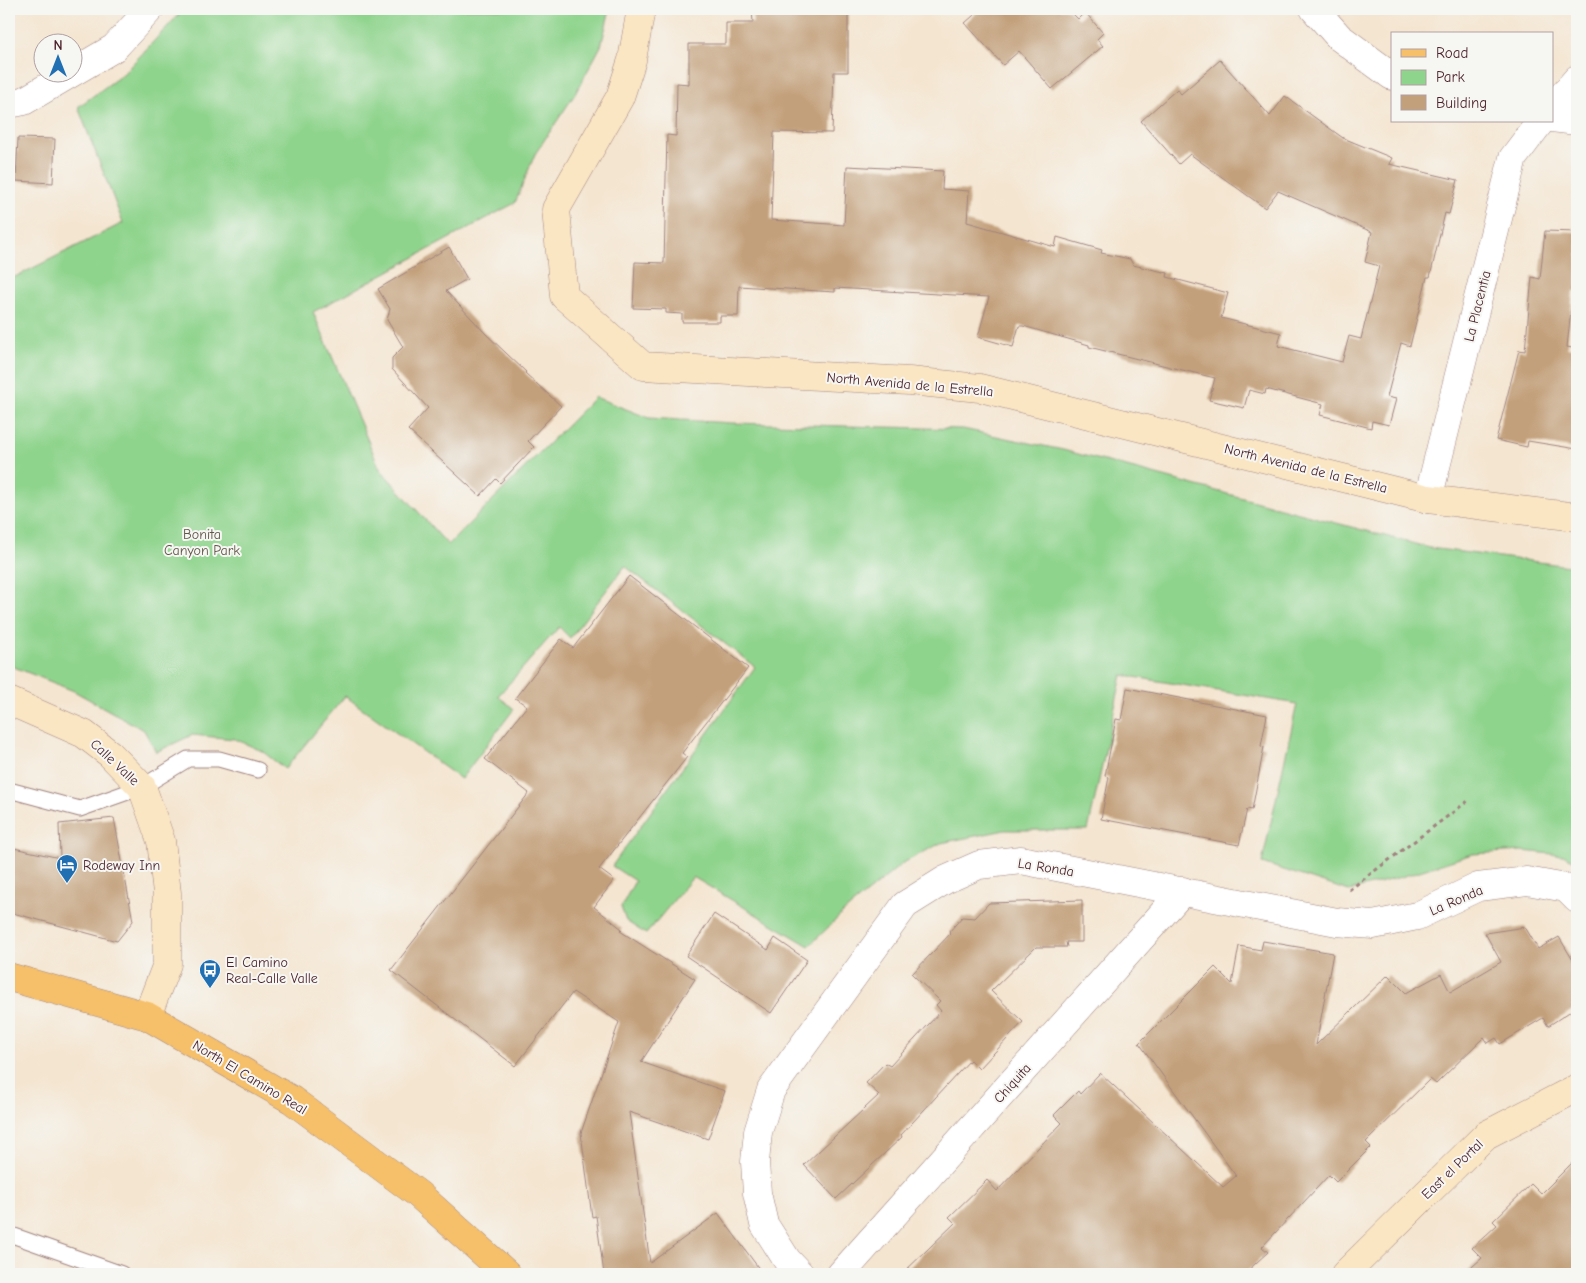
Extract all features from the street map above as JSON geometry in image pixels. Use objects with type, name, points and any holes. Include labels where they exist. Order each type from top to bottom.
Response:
[{"type":"main road","name":"North El Camino Real","points":[[9,978],[147,1016],[292,1100],[418,1194],[507,1274]]},
{"type":"street","points":[[9,104],[24,101],[114,48],[150,9]]},
{"type":"street","name":"North Avenida de la Estrella","points":[[641,9],[632,60],[620,97],[556,209],[564,296],[643,366],[980,388],[1428,498],[1577,517]]},
{"type":"street","points":[[1314,9],[1338,37],[1391,75]]},
{"type":"street","points":[[1554,106],[1577,79]]},
{"type":"street","points":[[1554,118],[1577,122]]},
{"type":"street","name":"La Placentia","points":[[1428,498],[1513,158],[1540,122]]},
{"type":"street","name":"Calle Valle","points":[[9,701],[84,734],[110,754],[142,787],[161,842],[167,893],[167,964],[147,1016]]},
{"type":"street","name":"La Ronda","points":[[794,1272],[764,1224],[757,1193],[755,1162],[758,1132],[771,1090],[905,905],[945,880],[979,864],[1020,860],[1337,922],[1373,925],[1418,916],[1478,887],[1527,881],[1566,888],[1577,899]]},
{"type":"street","name":"Chiquita","points":[[841,1274],[1183,891]]},
{"type":"street","name":"East el Portal","points":[[1345,1274],[1486,1135],[1577,1088]]},
{"type":"lane","points":[[9,790],[80,809],[142,787],[188,759],[219,759],[258,770]]},
{"type":"lane","points":[[9,1234],[122,1274]]},
{"type":"path","points":[[1337,922],[1342,894],[1468,801]]},
{"type":"green space","name":"Bonita Canyon Park","points":[[184,9],[610,9],[601,46],[575,94],[535,154],[515,203],[313,312],[380,469],[448,545],[595,397],[649,418],[731,423],[963,429],[1063,450],[1430,548],[1577,567],[1577,862],[1563,855],[1522,851],[1472,854],[1401,877],[1349,891],[1262,863],[1297,704],[1122,675],[1088,830],[1005,830],[941,843],[903,863],[845,911],[809,946],[693,877],[646,934],[626,921],[621,907],[635,881],[612,866],[755,667],[625,566],[570,638],[559,627],[498,696],[514,709],[461,779],[345,696],[285,769],[262,751],[235,739],[192,735],[156,752],[144,730],[74,691],[9,665],[9,280],[123,223],[78,107],[123,74]]},
{"type":"building","points":[[752,9],[848,9],[848,72],[834,72],[832,133],[774,132],[771,220],[844,225],[847,166],[943,171],[942,189],[969,191],[967,222],[1055,247],[1057,237],[1102,250],[1101,253],[1130,259],[1133,265],[1168,273],[1167,277],[1228,293],[1221,318],[1281,333],[1278,346],[1342,362],[1349,336],[1361,339],[1379,266],[1365,262],[1372,232],[1278,191],[1265,208],[1190,154],[1179,164],[1141,121],[1177,89],[1181,94],[1220,60],[1270,116],[1285,96],[1343,138],[1392,158],[1389,164],[1458,180],[1449,214],[1445,213],[1430,277],[1427,277],[1410,346],[1401,343],[1387,397],[1396,399],[1389,425],[1372,421],[1371,428],[1320,415],[1323,404],[1266,389],[1265,394],[1249,390],[1244,408],[1209,400],[1215,378],[1089,347],[1089,345],[1023,326],[1019,326],[1013,347],[978,337],[989,297],[835,288],[835,292],[739,286],[738,316],[720,316],[720,322],[682,322],[682,314],[666,313],[666,309],[633,308],[635,262],[664,263],[667,135],[676,136],[677,83],[689,84],[689,44],[726,44],[726,23],[753,23]]},
{"type":"building","points":[[981,9],[1068,9],[1078,19],[1085,12],[1103,33],[1097,39],[1103,46],[1052,89],[1019,51],[1003,65],[965,23]]},
{"type":"building","points":[[18,138],[55,139],[53,183],[16,181]]},
{"type":"building","points":[[1545,231],[1577,232],[1577,291],[1573,291],[1567,347],[1577,349],[1577,449],[1528,441],[1527,447],[1496,440],[1519,350],[1525,351],[1532,277],[1540,279]]},
{"type":"building","points":[[449,247],[467,279],[446,291],[525,373],[561,406],[528,441],[534,447],[500,483],[496,479],[480,496],[408,430],[428,408],[392,369],[392,358],[403,347],[387,320],[390,309],[378,289]]},
{"type":"building","points":[[629,576],[748,668],[682,753],[687,757],[599,869],[614,880],[594,907],[622,929],[620,931],[695,979],[641,1062],[725,1091],[708,1139],[629,1112],[650,1263],[718,1213],[763,1274],[604,1274],[596,1216],[592,1217],[581,1133],[619,1022],[573,992],[515,1066],[391,970],[529,793],[485,759],[527,706],[515,698],[561,639],[573,648]]},
{"type":"building","points":[[1127,688],[1267,715],[1261,746],[1264,747],[1252,810],[1247,809],[1239,845],[1101,819],[1109,777],[1105,776],[1116,719],[1121,720]]},
{"type":"building","name":"Rodeway Inn","points":[[114,818],[133,921],[117,941],[9,912],[9,847],[60,858],[59,824]]},
{"type":"building","points":[[1082,900],[1082,942],[1066,942],[1067,947],[1036,947],[991,991],[1023,1022],[979,1069],[970,1060],[901,1135],[902,1137],[836,1199],[804,1165],[879,1095],[866,1083],[885,1063],[890,1066],[941,1011],[936,1005],[940,1001],[912,974],[951,933],[949,932],[962,917],[975,918],[989,903]]},
{"type":"building","points":[[714,914],[768,950],[775,938],[807,960],[771,1013],[686,956]]},
{"type":"building","points":[[1525,927],[1538,949],[1559,937],[1577,967],[1577,1007],[1548,1026],[1543,1018],[1500,1044],[1496,1038],[1488,1043],[1484,1037],[1436,1084],[1430,1079],[1366,1142],[1371,1147],[1336,1182],[1329,1175],[1262,1247],[1268,1252],[1244,1274],[902,1274],[955,1223],[949,1217],[987,1180],[997,1191],[1062,1123],[1054,1115],[1078,1091],[1080,1094],[1100,1073],[1223,1187],[1236,1176],[1139,1043],[1215,967],[1232,984],[1239,946],[1261,950],[1263,941],[1333,953],[1316,1045],[1388,975],[1406,993],[1441,974],[1450,992],[1501,962],[1485,933]]},
{"type":"building","points":[[1577,1158],[1577,1274],[1464,1274],[1482,1258],[1472,1248],[1497,1225],[1493,1221],[1531,1184],[1541,1194]]},
{"type":"place","name":"Rodeway Inn","points":[[67,884]]},
{"type":"place","name":"El Camino Real-Calle Valle","points":[[210,989]]}]
